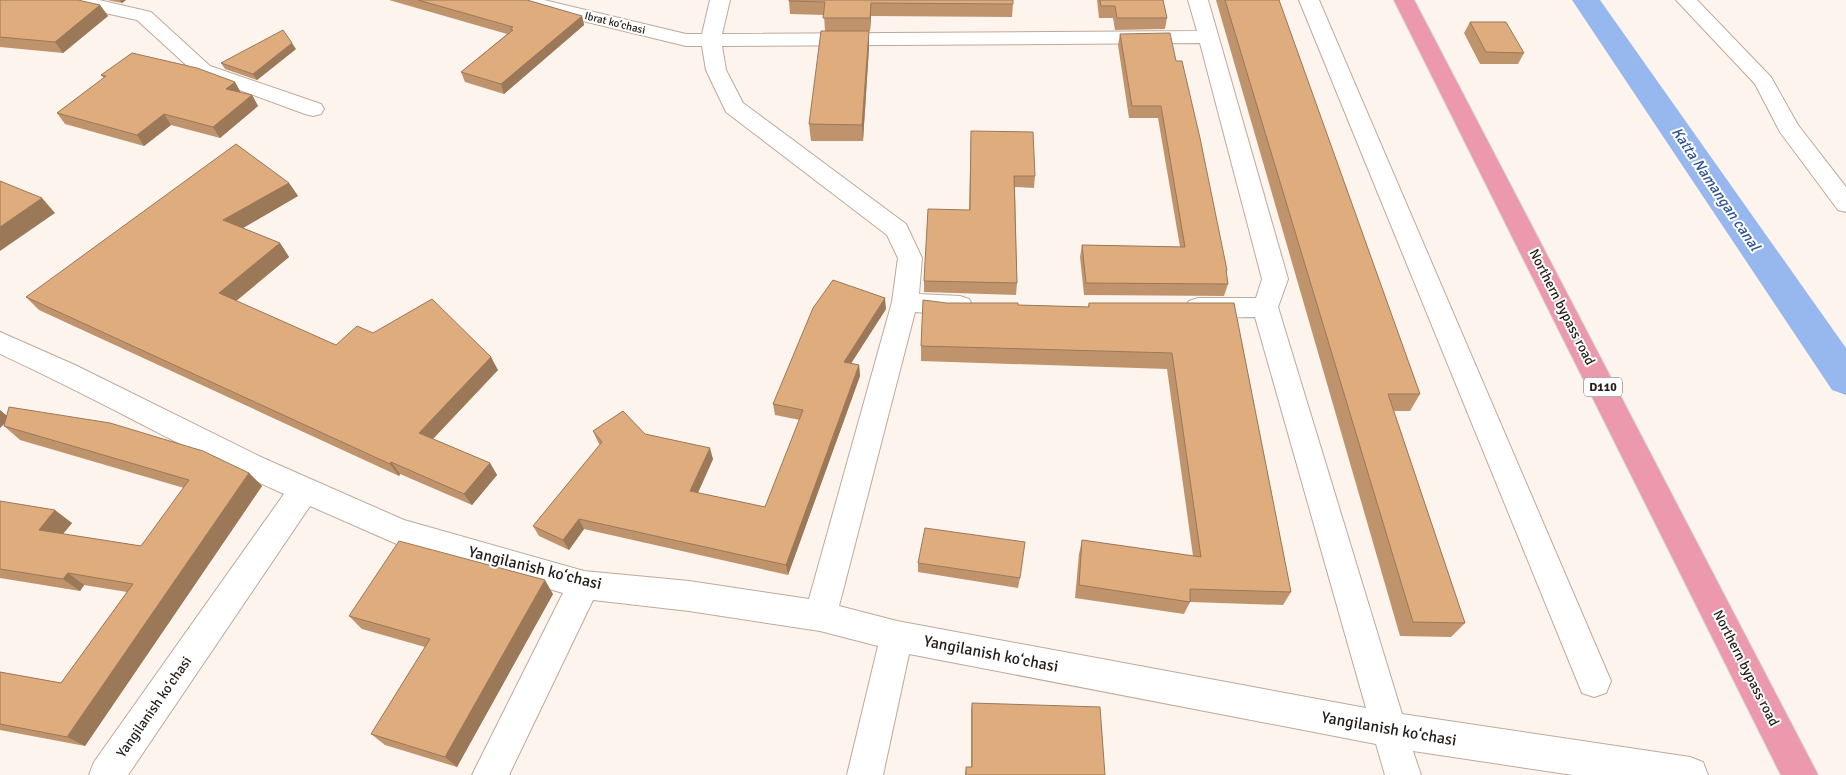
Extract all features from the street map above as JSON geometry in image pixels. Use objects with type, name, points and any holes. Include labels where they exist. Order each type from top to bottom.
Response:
[{"type":"main road","name":"Northern bypass road","points":[[1404,0],[1800,775]]},
{"type":"street","points":[[49,0],[82,2],[144,16],[203,70],[313,109]]},
{"type":"street","name":"Ibrat koʻchasi","points":[[520,0],[686,40],[1208,37]]},
{"type":"street","points":[[720,0],[711,39],[716,70],[734,107],[897,230],[910,258],[905,302],[820,616]]},
{"type":"street","points":[[1198,0],[1275,279],[1265,307],[1403,775]]},
{"type":"street","points":[[1308,0],[1594,681]]},
{"type":"street","points":[[1686,0],[1764,81],[1788,127],[1846,204]]},
{"type":"street","points":[[905,302],[947,306],[987,306]]},
{"type":"street","points":[[1175,308],[1265,307]]},
{"type":"street","name":"Yangilanish koʻchasi","points":[[0,342],[65,372],[253,467],[399,532],[584,584],[689,596],[820,616],[897,636],[1391,730],[1690,775]]},
{"type":"street","name":"Yangilanish koʻchasi","points":[[107,775],[304,490]]},
{"type":"street","points":[[490,775],[584,584]]},
{"type":"street","points":[[865,775],[897,636]]},
{"type":"building","points":[[0,0],[78,0],[100,5],[55,42],[0,37]]},
{"type":"building","points":[[418,0],[527,0],[582,16],[501,84],[461,72],[513,30],[510,29],[513,27]]},
{"type":"building","points":[[789,0],[1013,0],[1013,4],[871,3],[870,18],[823,18],[825,2]]},
{"type":"building","points":[[1100,0],[1163,0],[1167,18],[1117,18],[1115,6],[1101,6]]},
{"type":"building","points":[[1225,0],[1279,0],[1420,394],[1388,394],[1465,623],[1413,622]]},
{"type":"building","points":[[1470,22],[1506,22],[1524,53],[1486,52]]},
{"type":"building","points":[[283,30],[292,43],[253,74],[221,63]]},
{"type":"building","points":[[821,31],[869,31],[862,125],[809,124]]},
{"type":"building","points":[[1170,33],[1176,61],[1182,61],[1200,138],[1227,270],[1228,284],[1086,283],[1082,245],[1185,247],[1161,106],[1132,106],[1120,34]]},
{"type":"building","points":[[132,53],[197,68],[235,82],[226,89],[252,95],[213,127],[164,114],[137,135],[57,113],[106,76],[101,75]]},
{"type":"building","points":[[971,131],[1033,132],[1035,176],[1014,176],[1017,283],[924,281],[928,209],[970,210]]},
{"type":"building","points":[[236,144],[289,183],[223,220],[280,243],[219,293],[336,345],[357,326],[373,333],[432,299],[491,357],[419,433],[490,463],[464,494],[391,462],[390,464],[26,297]]},
{"type":"building","points":[[0,181],[42,198],[0,227]]},
{"type":"building","points":[[833,280],[885,298],[844,362],[859,365],[786,565],[579,519],[563,540],[533,526],[602,442],[593,431],[623,411],[645,434],[710,448],[690,491],[765,507],[803,410],[773,404],[813,308]]},
{"type":"building","points":[[923,300],[947,303],[1018,303],[1018,305],[1089,307],[1089,303],[1234,303],[1291,592],[1190,589],[1190,602],[1079,585],[1082,540],[1201,557],[1172,353],[921,346]]},
{"type":"building","points":[[9,407],[110,423],[203,451],[249,473],[67,737],[0,724],[0,672],[61,683],[133,584],[68,573],[63,579],[0,569],[0,501],[55,510],[39,530],[141,546],[189,480],[4,426]]},
{"type":"building","points":[[925,528],[1025,542],[1020,578],[918,563]]},
{"type":"building","points":[[399,541],[545,580],[445,757],[371,734],[430,639],[349,616]]},
{"type":"building","points":[[972,703],[1100,707],[1105,775],[966,775],[966,767],[972,767]]},
{"type":"waterway","name":"Katta Namangan canal","points":[[1586,0],[1846,379]]}]
